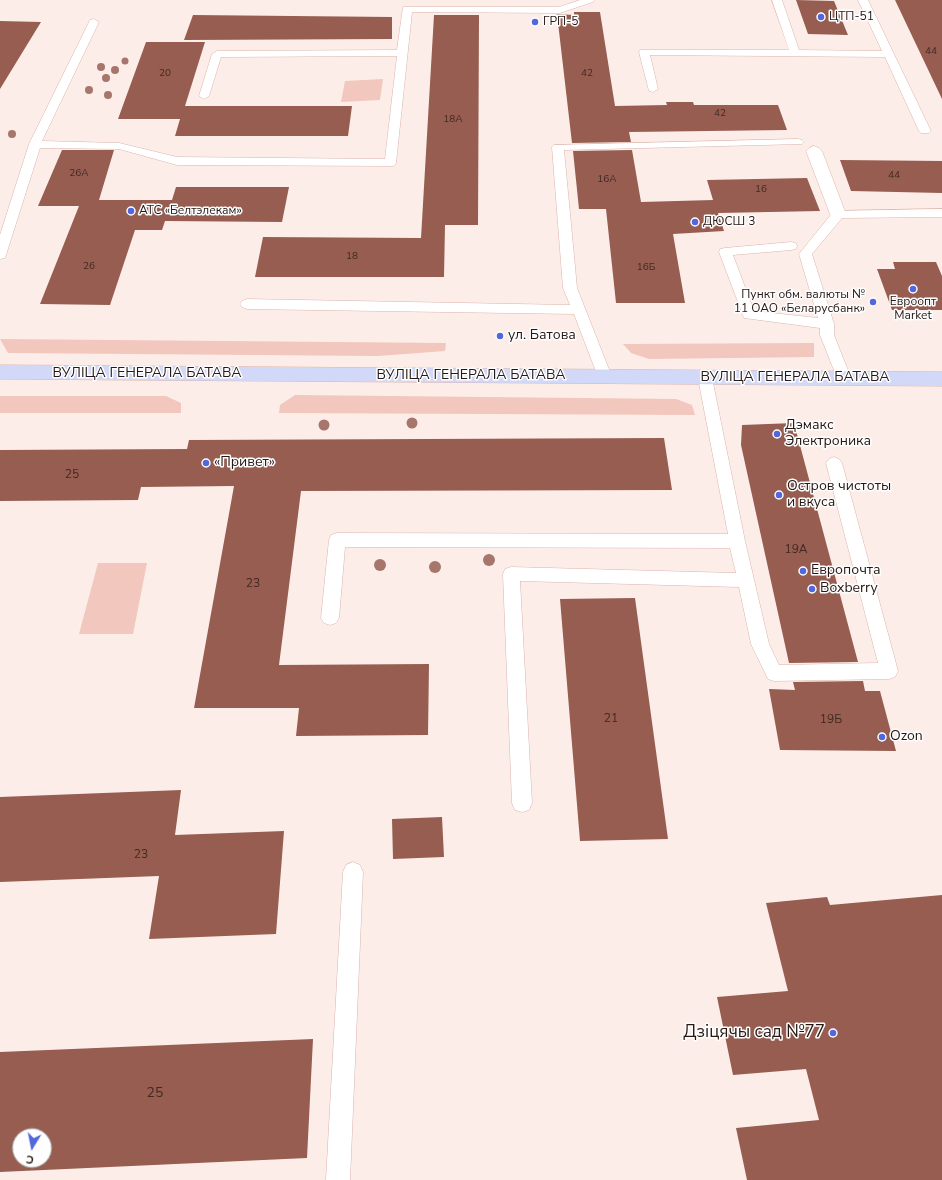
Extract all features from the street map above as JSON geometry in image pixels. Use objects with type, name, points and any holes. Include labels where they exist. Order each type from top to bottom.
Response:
[{"type":"street","points":[[814,151],[838,214]]},
{"type":"street","name":"ВУЛІЦА ГЕНЕРАЛА БАТАВА","points":[[0,372],[942,379]]},
{"type":"lane","points":[[35,144],[119,146],[177,162],[390,163],[407,4],[560,10],[590,0]]},
{"type":"lane","points":[[777,0],[795,53]]},
{"type":"lane","points":[[864,0],[925,131]]},
{"type":"lane","points":[[0,255],[35,144],[94,22]]},
{"type":"lane","points":[[653,89],[644,52],[889,54]]},
{"type":"lane","points":[[204,96],[217,54],[402,53]]},
{"type":"lane","points":[[606,377],[570,288],[558,147],[798,142]]},
{"type":"lane","points":[[844,378],[827,335],[827,324],[805,254],[838,214],[942,213]]},
{"type":"lane","points":[[791,246],[725,252],[749,315],[827,324]]},
{"type":"lane","points":[[247,304],[579,310]]},
{"type":"lane","points":[[705,378],[737,541],[760,644],[774,673],[889,671],[834,463]]},
{"type":"lane","points":[[330,618],[337,540],[737,541]]},
{"type":"lane","points":[[522,803],[511,574],[746,580]]},
{"type":"lane","points":[[338,1180],[353,872]]},
{"type":"shaded area","points":[[383,79],[380,100],[341,102],[345,81]]},
{"type":"shaded area","points":[[0,339],[446,343],[445,351],[378,356],[8,353]]},
{"type":"shaded area","points":[[814,343],[814,357],[649,359],[631,353],[623,344]]},
{"type":"shaded area","points":[[295,395],[676,399],[692,405],[695,415],[279,413],[280,405]]},
{"type":"shaded area","points":[[0,396],[166,396],[181,403],[181,413],[0,413]]},
{"type":"shaded area","points":[[98,563],[147,563],[133,634],[79,634]]},
{"type":"building","name":"ЦТП-51","points":[[796,0],[834,1],[848,35],[808,34]]},
{"type":"building","points":[[895,0],[942,0],[942,99]]},
{"type":"building","points":[[574,12],[600,12],[615,106],[667,105],[666,102],[693,102],[694,105],[778,105],[787,130],[629,132],[631,142],[572,143],[557,14],[574,15]]},
{"type":"building","points":[[193,15],[392,17],[392,39],[184,40]]},
{"type":"building","points":[[434,15],[479,15],[478,225],[445,225],[444,277],[255,277],[263,237],[421,238]]},
{"type":"building","points":[[0,21],[41,22],[0,89]]},
{"type":"building","points":[[146,42],[205,42],[185,106],[352,106],[348,136],[175,136],[180,119],[118,119]]},
{"type":"building","points":[[62,150],[114,150],[99,200],[172,200],[176,187],[289,187],[282,222],[165,221],[162,230],[135,230],[110,305],[40,304],[79,206],[38,206]]},
{"type":"building","points":[[632,150],[641,202],[713,200],[707,180],[807,178],[820,211],[718,213],[724,231],[673,234],[685,303],[616,303],[606,209],[579,209],[573,151]]},
{"type":"building","points":[[840,160],[942,161],[942,193],[851,191]]},
{"type":"building","name":"Евроопт Market","points":[[893,262],[936,262],[942,276],[942,310],[892,310],[877,269],[895,269]]},
{"type":"building","points":[[794,423],[858,662],[789,663],[741,445],[742,425]]},
{"type":"building","points":[[664,438],[672,490],[301,491],[279,665],[429,664],[428,735],[296,736],[299,708],[194,708],[234,486],[141,487],[138,500],[0,501],[0,450],[187,449],[189,440]]},
{"type":"building","points":[[635,598],[668,839],[580,841],[560,599]]},
{"type":"building","points":[[863,681],[865,691],[880,691],[896,751],[780,750],[769,689],[795,690],[793,682]]},
{"type":"building","points":[[181,790],[175,835],[284,831],[276,934],[149,939],[159,876],[0,882],[0,797]]},
{"type":"building","points":[[442,817],[444,857],[393,859],[392,819]]},
{"type":"building","name":"Дзіцячы сад №77","points":[[942,895],[942,1180],[747,1180],[736,1128],[819,1120],[806,1069],[733,1075],[717,997],[788,991],[766,903],[827,897],[830,905]]},
{"type":"building","points":[[313,1039],[307,1158],[0,1172],[0,1052]]},
{"type":"place","name":"ЦТП-51","points":[[821,17]]},
{"type":"place","name":"ГРП-5","points":[[535,22]]},
{"type":"place","name":"АТС «Белтэлекам»","points":[[131,211]]},
{"type":"place","name":"ДЮСШ 3","points":[[695,222]]},
{"type":"place","name":"Евроопт Market","points":[[913,289]]},
{"type":"place","name":"Пункт обм. валюты № 11 ОАО «Беларусбанк»","points":[[873,302]]},
{"type":"place","name":"ул. Батова","points":[[500,336]]},
{"type":"place","name":"Дэмакс Электроника","points":[[777,434]]},
{"type":"place","name":"«Привет»","points":[[206,463]]},
{"type":"place","name":"Остров чистоты и вкуса","points":[[779,495]]},
{"type":"place","name":"Европочта","points":[[803,571]]},
{"type":"place","name":"Boxberry","points":[[812,589]]},
{"type":"place","name":"Ozon","points":[[882,737]]},
{"type":"place","name":"Дзіцячы сад №77","points":[[833,1033]]}]
